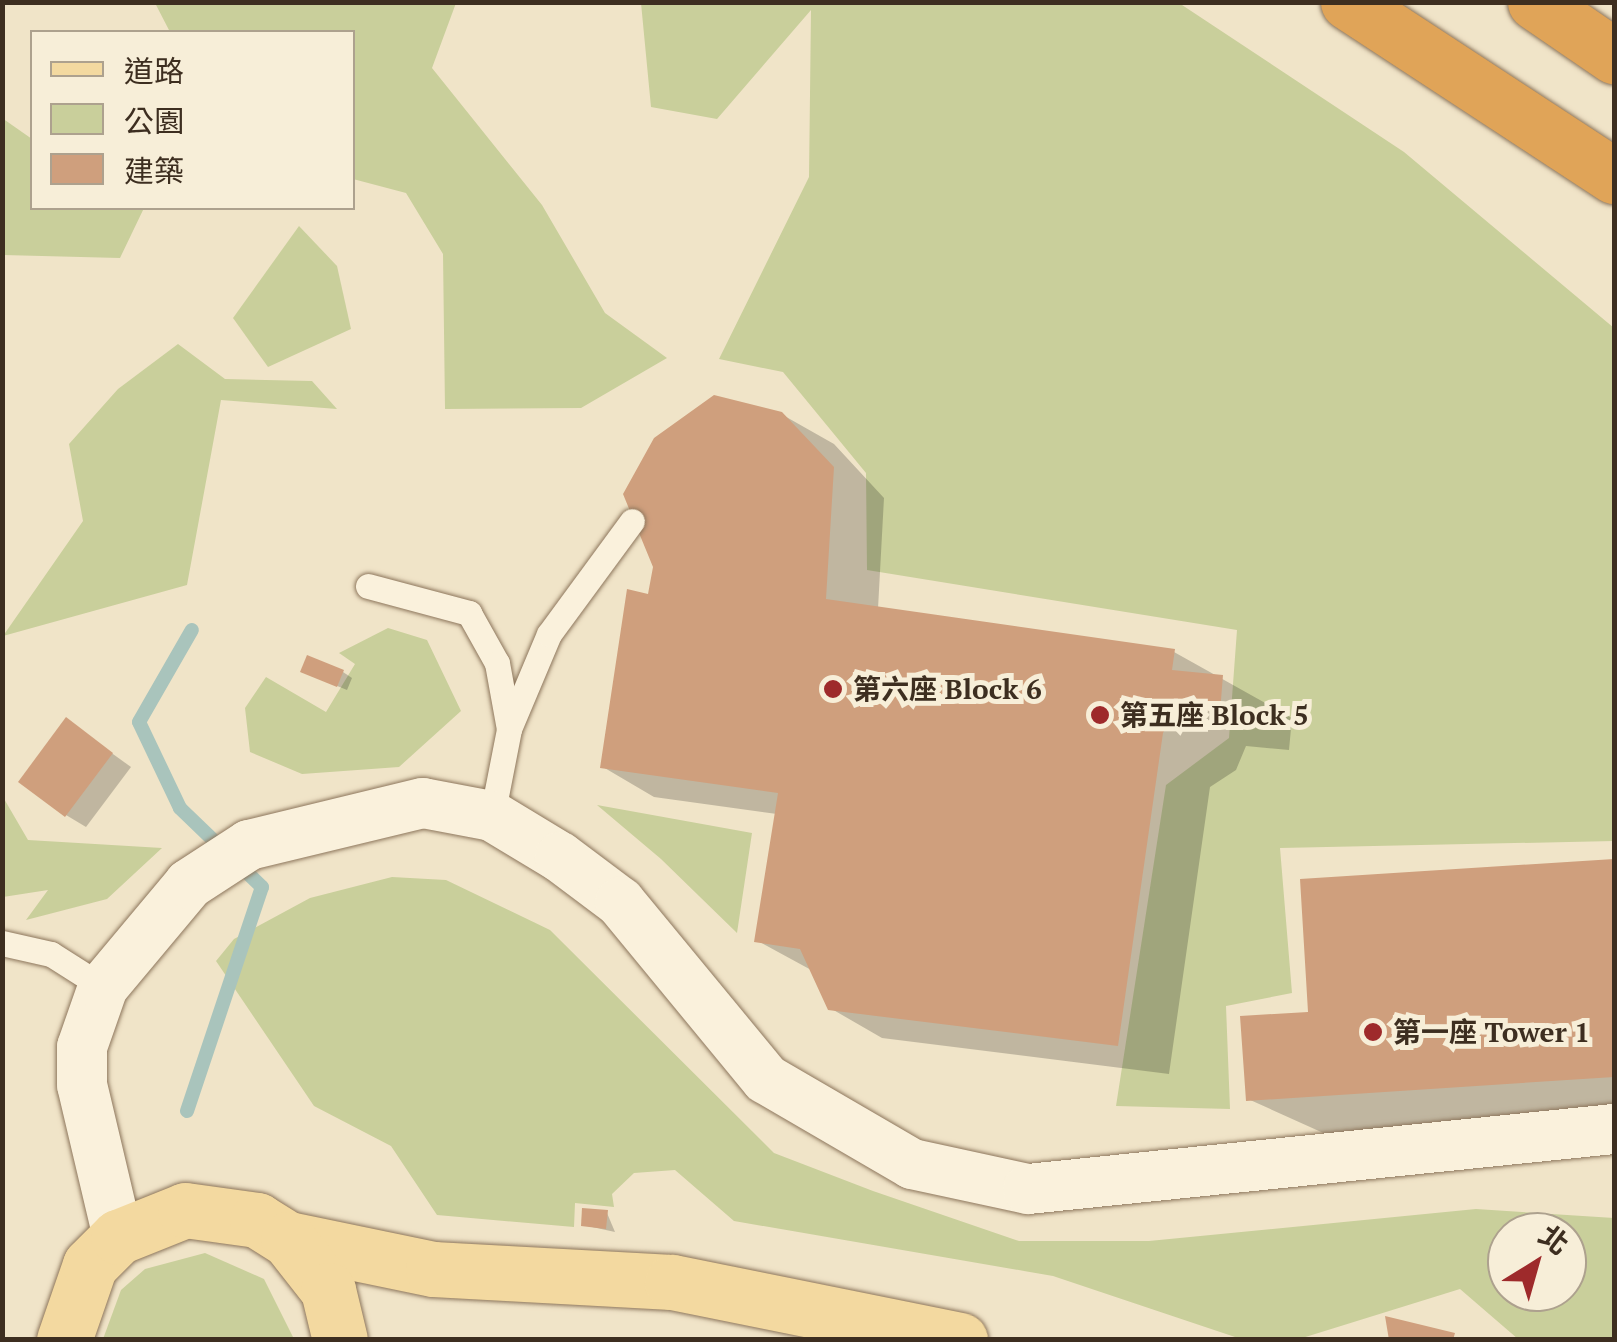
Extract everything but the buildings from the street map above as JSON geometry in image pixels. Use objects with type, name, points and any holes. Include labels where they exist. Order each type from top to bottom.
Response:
[{"type":"highway","points":[[1348,2],[1614,176]]},
{"type":"highway","points":[[1535,2],[1614,56]]},
{"type":"main road","points":[[24,1340],[67,1320],[118,1237],[185,1210],[256,1220],[288,1239],[434,1268],[672,1282],[960,1340]]},
{"type":"main road","points":[[288,1239],[328,1290],[340,1340]]},
{"type":"street","points":[[118,1237],[82,1085],[82,1046],[103,987],[189,884],[269,837],[423,804],[492,816],[620,902],[717,1027],[817,1114],[912,1164],[1028,1189],[1614,1129]]},
{"type":"lane","points":[[492,816],[509,730],[549,634],[632,521]]},
{"type":"lane","points":[[368,586],[469,613],[497,664],[509,730]]},
{"type":"lane","points":[[2,943],[51,954],[103,987]]},
{"type":"green space","points":[[155,3],[456,3],[432,68],[542,205],[605,313],[667,358],[581,408],[445,409],[443,254],[406,193],[355,180],[355,30],[169,30]]},
{"type":"green space","points":[[641,3],[1179,3],[1404,152],[1614,328],[1614,841],[1280,848],[1292,993],[1226,1006],[1230,1109],[1116,1106],[1166,785],[1229,738],[1237,630],[867,570],[866,473],[783,372],[719,359],[809,177],[811,10],[717,119],[651,107]]},
{"type":"green space","points":[[2,118],[30,138],[30,210],[143,210],[120,258],[3,255]]},
{"type":"green space","points":[[299,226],[337,266],[351,329],[268,367],[233,318]]},
{"type":"green space","points":[[178,344],[225,379],[312,381],[337,409],[221,400],[187,585],[3,636],[83,521],[69,444],[118,389]]},
{"type":"green space","points":[[388,628],[427,640],[461,711],[399,767],[302,774],[250,752],[245,708],[266,677],[326,712],[355,664],[339,653]]},
{"type":"green space","points":[[3,797],[28,840],[162,848],[107,899],[26,920],[48,890],[3,897]]},
{"type":"green space","points":[[597,805],[752,833],[737,933],[661,859]]},
{"type":"green space","points":[[392,877],[446,880],[550,930],[774,1153],[1019,1241],[1149,1241],[1476,1209],[1522,1212],[1487,1212],[1487,1312],[1587,1312],[1587,1216],[1614,1218],[1614,1339],[1518,1339],[1460,1289],[1299,1339],[1241,1339],[1053,1276],[734,1221],[675,1170],[634,1173],[612,1194],[614,1207],[575,1203],[574,1227],[437,1215],[391,1146],[314,1106],[216,961],[234,939],[310,898]]},
{"type":"green space","points":[[205,1253],[264,1279],[294,1339],[103,1339],[121,1290],[145,1269]]},
{"type":"waterway","points":[[187,1111],[262,887],[180,808],[139,722],[192,630]]},
{"type":"place","name":"第六座 Block 6","points":[[833,689]]},
{"type":"place","name":"第五座 Block 5","points":[[1100,715]]},
{"type":"place","name":"第一座 Tower 1","points":[[1373,1032]]}]
